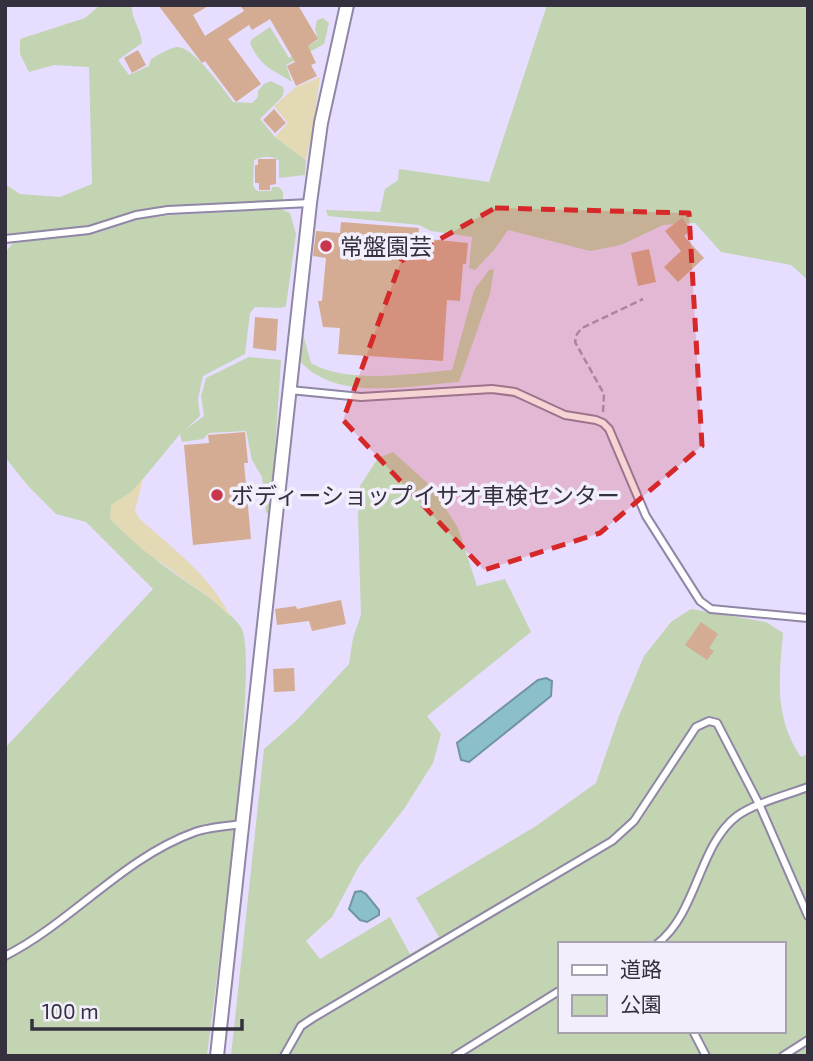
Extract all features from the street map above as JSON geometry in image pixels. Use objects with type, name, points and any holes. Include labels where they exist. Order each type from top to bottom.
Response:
[{"type":"street","points":[[217,1056],[310,203],[321,123],[347,5]]},
{"type":"lane","points":[[5,239],[89,230],[136,215],[168,211],[310,203]]},
{"type":"lane","points":[[290,390],[361,397],[492,389],[515,392],[565,415],[599,422],[609,429],[646,516],[700,601],[711,609],[808,618]]},
{"type":"lane","points":[[285,1056],[301,1026],[313,1018],[612,841],[634,821],[696,727],[709,721],[716,723],[760,806],[808,916]]},
{"type":"lane","points":[[659,942],[671,932],[700,878],[716,837],[737,816],[808,787]]},
{"type":"lane","points":[[5,956],[27,945],[96,892],[153,853],[196,832],[243,824]]},
{"type":"lane","points":[[455,1056],[558,992]]},
{"type":"lane","points":[[694,1033],[706,1056]]},
{"type":"lane","points":[[783,1056],[808,1040]]},
{"type":"path","points":[[599,422],[605,407],[604,394],[575,342],[577,334],[582,328],[643,299]]},
{"type":"highlighted area","points":[[495,208],[689,213],[702,446],[600,533],[484,570],[343,420],[401,261]]},
{"type":"green space","points":[[100,5],[132,5],[142,43],[118,60],[129,75],[149,66],[151,59],[177,47],[183,48],[199,60],[233,102],[252,103],[264,84],[271,81],[283,87],[282,97],[260,119],[275,137],[306,160],[305,175],[279,178],[279,161],[270,157],[261,158],[254,160],[253,186],[257,191],[271,191],[272,187],[279,187],[283,192],[283,202],[135,212],[88,227],[5,236],[5,184],[20,194],[60,197],[92,184],[89,67],[54,65],[29,72],[20,54],[20,39],[85,18]]},
{"type":"green space","points":[[547,5],[808,6],[808,280],[791,265],[721,252],[695,223],[663,225],[621,245],[590,251],[508,230],[475,270],[469,268],[472,237],[431,231],[419,225],[328,216],[326,210],[380,212],[385,189],[398,180],[399,169],[489,182]]},
{"type":"green space","points":[[323,18],[329,23],[324,44],[286,65],[292,82],[263,63],[250,43],[270,27],[289,58],[318,40],[315,29],[317,20]]},
{"type":"green space","points":[[281,209],[290,213],[296,234],[286,306],[255,307],[250,313],[245,354],[203,376],[198,399],[200,416],[185,430],[204,416],[201,396],[206,378],[249,357],[281,360],[271,512],[266,513],[262,477],[252,460],[246,431],[209,433],[203,439],[182,442],[180,434],[110,519],[155,559],[234,619],[241,627],[246,652],[241,761],[207,1056],[5,1056],[5,748],[153,589],[86,522],[56,514],[29,487],[5,457],[5,253],[13,243],[93,234],[139,219]]},
{"type":"green space","points":[[494,269],[490,294],[459,382],[386,388],[349,386],[314,374],[300,361],[303,334],[311,363],[342,374],[380,376],[452,370],[474,290],[489,270]]},
{"type":"green space","points":[[393,452],[433,488],[458,528],[477,586],[505,579],[531,632],[427,716],[441,734],[433,763],[404,809],[359,866],[332,917],[306,941],[320,959],[390,917],[410,954],[439,937],[416,898],[536,826],[596,783],[619,716],[644,656],[671,622],[691,609],[766,622],[783,633],[780,697],[786,728],[801,757],[808,754],[808,1056],[231,1056],[264,749],[297,720],[349,664],[353,638],[361,615],[358,518],[360,486],[378,458]]},
{"type":"sand","points":[[320,77],[306,160],[275,137],[288,123],[274,106],[296,87]]},
{"type":"sand","points":[[143,478],[135,511],[139,518],[202,576],[231,618],[214,601],[142,549],[110,519],[111,505],[132,491]]},
{"type":"shaded area","points":[[546,678],[552,681],[551,696],[469,762],[461,760],[457,743],[538,680]]},
{"type":"shaded area","points":[[361,891],[379,910],[379,915],[367,922],[360,920],[349,909],[355,892]]},
{"type":"building","points":[[158,5],[210,5],[193,15],[205,36],[244,11],[240,5],[298,5],[318,39],[308,46],[316,63],[311,65],[317,76],[296,86],[287,66],[295,62],[270,19],[252,30],[249,25],[228,39],[261,84],[236,102]]},
{"type":"building","points":[[138,50],[146,65],[132,73],[124,58]]},
{"type":"building","points":[[274,109],[286,123],[275,133],[263,120]]},
{"type":"building","points":[[258,159],[276,159],[276,184],[270,185],[270,190],[259,190],[259,183],[255,183],[255,165],[258,165]]},
{"type":"building","points":[[682,218],[691,230],[684,236],[704,258],[678,282],[664,267],[681,251],[665,231]]},
{"type":"building","points":[[341,222],[419,228],[418,238],[468,243],[460,301],[447,300],[443,361],[338,354],[340,328],[323,327],[318,301],[322,301],[326,258],[313,256],[316,231],[340,233]]},
{"type":"building","points":[[649,249],[656,282],[638,286],[631,253]]},
{"type":"building","points":[[255,317],[278,319],[276,351],[253,348]]},
{"type":"building","points":[[245,432],[248,463],[244,463],[251,539],[193,545],[184,445],[209,443],[208,435]]},
{"type":"building","points":[[341,600],[346,624],[312,631],[309,621],[277,625],[275,609],[296,606],[297,609]]},
{"type":"building","points":[[701,622],[718,634],[709,648],[714,651],[707,660],[685,645]]},
{"type":"building","points":[[294,668],[295,691],[274,692],[273,669]]},
{"type":"place","name":"常盤園芸","points":[[326,246]]},
{"type":"place","name":"ボディーショップイサオ車検センター","points":[[217,495]]}]
